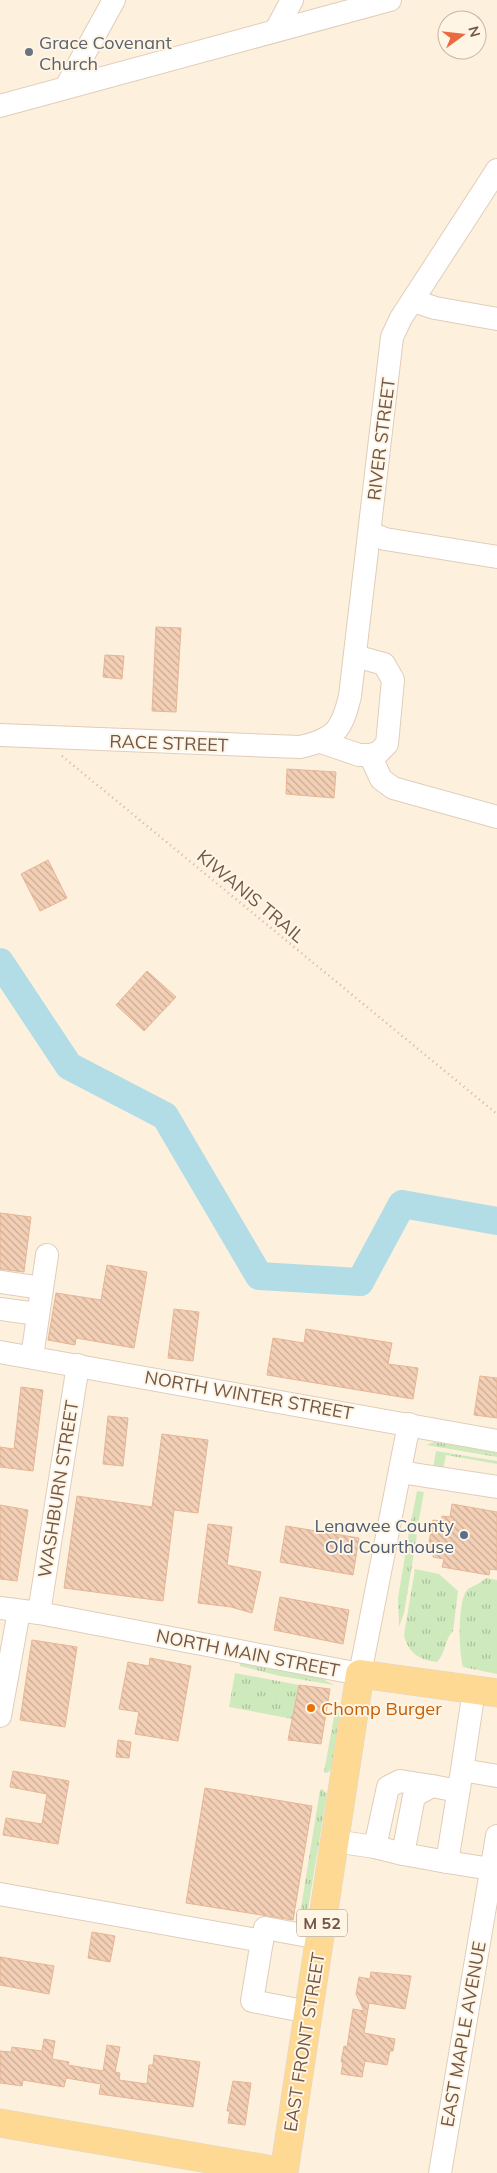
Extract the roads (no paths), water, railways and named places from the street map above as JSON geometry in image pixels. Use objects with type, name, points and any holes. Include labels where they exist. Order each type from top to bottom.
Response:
[{"type":"main road","name":"NORTH MAIN STREET","points":[[360,1674],[486,1692]]},
{"type":"main road","name":"EAST FRONT STREET","points":[[285,2173],[360,1674]]},
{"type":"main road","name":"M 52","points":[[0,2123],[285,2173]]},
{"type":"street","points":[[66,87],[114,0]]},
{"type":"street","points":[[276,30],[292,0]]},
{"type":"street","points":[[0,106],[390,0]]},
{"type":"street","name":"RIVER STREET","points":[[328,737],[345,720],[355,656],[392,337],[401,318],[414,301],[497,170]]},
{"type":"street","points":[[414,301],[436,308],[497,319]]},
{"type":"street","points":[[370,533],[385,539],[497,557]]},
{"type":"street","points":[[328,737],[359,755],[378,753],[387,744],[393,680],[384,664],[355,656]]},
{"type":"street","name":"RACE STREET","points":[[0,735],[300,747],[328,737]]},
{"type":"street","points":[[370,755],[381,779],[394,788],[497,817]]},
{"type":"street","points":[[32,1357],[47,1255]]},
{"type":"street","points":[[0,1282],[42,1288]]},
{"type":"street","points":[[0,1309],[38,1314]]},
{"type":"street","name":"NORTH WINTER STREET","points":[[0,1352],[497,1441]]},
{"type":"street","name":"WASHBURN STREET","points":[[0,1716],[19,1611],[78,1365]]},
{"type":"street","points":[[360,1674],[409,1424]]},
{"type":"street","points":[[400,1472],[497,1487]]},
{"type":"street","name":"NORTH MAIN STREET","points":[[19,1611],[360,1674]]},
{"type":"street","points":[[447,1862],[460,1781],[486,1692]]},
{"type":"street","points":[[403,1854],[414,1796],[432,1786],[497,1776]]},
{"type":"street","points":[[375,1848],[388,1787],[400,1781],[432,1786]]},
{"type":"street","name":"EAST MAPLE AVENUE","points":[[440,2173],[490,1925],[491,1869],[497,1836]]},
{"type":"street","points":[[334,1842],[491,1869]]},
{"type":"street","points":[[0,1894],[262,1942]]},
{"type":"street","points":[[308,2012],[252,2001],[265,1928],[319,1938]]},
{"type":"waterway","points":[[0,962],[69,1066],[165,1116],[259,1276],[360,1282],[402,1204],[497,1221]]},
{"type":"place","name":"Grace Covenant Church","points":[[29,52]]},
{"type":"place","name":"Lenawee County Old Courthouse","points":[[464,1535]]},
{"type":"place","name":"Chomp Burger","points":[[311,1708]]}]
